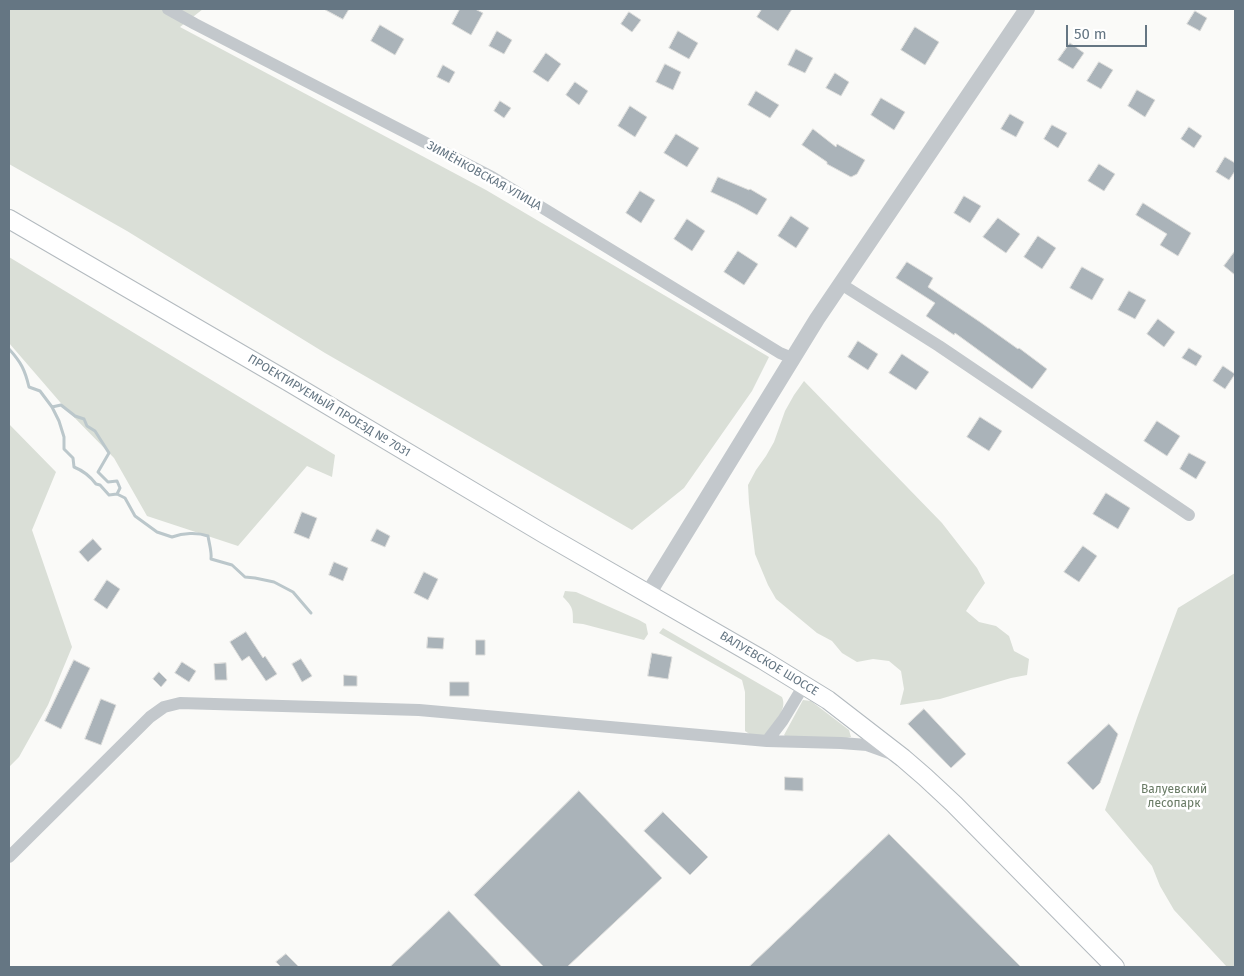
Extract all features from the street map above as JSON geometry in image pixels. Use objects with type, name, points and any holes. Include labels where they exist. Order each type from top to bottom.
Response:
[{"type":"main road","name":"ПРОЕКТИРУЕМЫЙ ПРОЕЗД № 7031","points":[[9,219],[648,594]]},
{"type":"main road","name":"ВАЛУЕВСКОЕ ШОССЕ","points":[[648,594],[828,700],[903,758],[954,804],[1116,967]]},
{"type":"street","name":"ЗИМЁНКОВСКАЯ УЛИЦА","points":[[168,9],[492,177],[780,353],[792,358]]},
{"type":"street","points":[[648,594],[817,319],[1027,9]]},
{"type":"street","points":[[841,284],[939,346],[1189,515]]},
{"type":"street","points":[[767,741],[783,720],[804,685]]},
{"type":"street","points":[[9,857],[150,717],[164,707],[180,702],[419,710],[767,741],[841,743],[867,746],[903,758]]},
{"type":"green space","points":[[9,9],[203,9],[180,27],[486,190],[769,357],[752,391],[684,488],[632,530],[325,353],[127,231],[9,164]]},
{"type":"green space","points":[[9,257],[335,455],[332,477],[307,466],[238,546],[147,516],[114,458],[66,409],[9,343]]},
{"type":"green space","points":[[804,381],[942,523],[977,568],[985,583],[966,611],[979,622],[996,626],[1009,636],[1014,651],[1029,659],[1027,675],[940,699],[900,705],[904,689],[901,671],[889,661],[873,659],[857,662],[842,653],[832,641],[817,633],[776,599],[755,554],[748,485],[774,442],[785,411]]},
{"type":"green space","points":[[9,424],[56,472],[32,530],[72,647],[48,705],[19,757],[9,767]]},
{"type":"green space","name":"Валуевский лесопарк","points":[[1235,573],[1235,967],[1227,967],[1174,910],[1160,886],[1152,866],[1105,810],[1178,608]]},
{"type":"green space","points":[[565,591],[576,592],[639,620],[646,624],[648,634],[644,640],[573,623],[572,608],[563,597]]},
{"type":"green space","points":[[663,628],[782,697],[783,707],[781,712],[765,735],[751,735],[745,731],[745,692],[742,680],[659,633]]},
{"type":"green space","points":[[803,700],[811,701],[849,730],[851,737],[786,737],[784,735]]},
{"type":"building","points":[[324,9],[349,9],[343,19]]},
{"type":"building","points":[[460,9],[475,9],[483,13],[471,35],[452,24]]},
{"type":"building","points":[[762,9],[792,9],[778,31],[757,17]]},
{"type":"building","points":[[1195,11],[1207,18],[1200,31],[1187,24]]},
{"type":"building","points":[[629,12],[641,20],[632,32],[621,24]]},
{"type":"building","points":[[380,25],[404,39],[395,55],[371,41]]},
{"type":"building","points":[[915,27],[939,42],[925,65],[901,50]]},
{"type":"building","points":[[497,31],[512,40],[504,54],[489,46]]},
{"type":"building","points":[[678,31],[698,43],[689,59],[669,48]]},
{"type":"building","points":[[1070,43],[1084,53],[1073,69],[1058,60]]},
{"type":"building","points":[[796,49],[813,58],[805,73],[788,65]]},
{"type":"building","points":[[546,53],[561,64],[548,82],[533,72]]},
{"type":"building","points":[[1099,62],[1113,70],[1101,89],[1087,81]]},
{"type":"building","points":[[665,64],[681,72],[673,90],[656,82]]},
{"type":"building","points":[[443,65],[455,72],[449,83],[437,77]]},
{"type":"building","points":[[835,73],[849,82],[841,96],[826,88]]},
{"type":"building","points":[[575,82],[588,91],[579,105],[566,95]]},
{"type":"building","points":[[1137,90],[1155,100],[1145,117],[1128,106]]},
{"type":"building","points":[[756,91],[779,105],[770,118],[748,105]]},
{"type":"building","points":[[881,98],[905,112],[894,130],[871,115]]},
{"type":"building","points":[[500,101],[511,108],[504,118],[494,111]]},
{"type":"building","points":[[630,106],[647,117],[635,137],[618,126]]},
{"type":"building","points":[[1010,114],[1024,122],[1016,137],[1001,129]]},
{"type":"building","points":[[1052,125],[1067,133],[1058,148],[1044,139]]},
{"type":"building","points":[[1189,127],[1202,136],[1194,148],[1181,139]]},
{"type":"building","points":[[813,129],[836,147],[837,144],[865,160],[857,174],[851,177],[827,164],[827,162],[802,145]]},
{"type":"building","points":[[676,134],[699,148],[687,167],[664,153]]},
{"type":"building","points":[[1225,157],[1235,163],[1235,171],[1229,180],[1216,172]]},
{"type":"building","points":[[1099,164],[1115,174],[1104,191],[1088,181]]},
{"type":"building","points":[[718,177],[750,189],[767,199],[757,215],[711,192]]},
{"type":"building","points":[[640,191],[655,200],[641,223],[626,213]]},
{"type":"building","points":[[964,196],[981,206],[970,223],[954,213]]},
{"type":"building","points":[[1143,203],[1191,233],[1178,256],[1160,245],[1167,234],[1136,215]]},
{"type":"building","points":[[791,216],[809,228],[796,248],[778,236]]},
{"type":"building","points":[[998,218],[1020,234],[1006,253],[983,237]]},
{"type":"building","points":[[687,219],[705,231],[692,251],[674,239]]},
{"type":"building","points":[[1038,236],[1056,248],[1042,269],[1024,257]]},
{"type":"building","points":[[738,251],[758,264],[744,285],[724,272]]},
{"type":"building","points":[[1235,251],[1235,275],[1224,266]]},
{"type":"building","points":[[907,262],[933,278],[928,287],[1047,369],[1032,389],[955,333],[954,335],[926,316],[935,303],[896,278]]},
{"type":"building","points":[[1082,267],[1104,279],[1092,300],[1070,288]]},
{"type":"building","points":[[1129,291],[1146,300],[1135,319],[1118,310]]},
{"type":"building","points":[[1158,319],[1175,332],[1164,347],[1147,334]]},
{"type":"building","points":[[858,341],[878,354],[868,370],[848,357]]},
{"type":"building","points":[[1189,348],[1202,356],[1196,366],[1182,358]]},
{"type":"building","points":[[902,354],[929,372],[916,390],[889,373]]},
{"type":"building","points":[[1223,366],[1235,374],[1225,389],[1213,381]]},
{"type":"building","points":[[980,417],[1002,431],[989,451],[967,437]]},
{"type":"building","points":[[1157,421],[1180,436],[1167,456],[1144,441]]},
{"type":"building","points":[[1189,453],[1206,462],[1196,479],[1180,469]]},
{"type":"building","points":[[1106,493],[1130,508],[1118,529],[1093,514]]},
{"type":"building","points":[[302,512],[317,518],[309,539],[294,533]]},
{"type":"building","points":[[377,529],[390,536],[385,547],[371,541]]},
{"type":"building","points":[[93,539],[102,549],[88,562],[79,552]]},
{"type":"building","points":[[1083,546],[1097,556],[1079,582],[1064,572]]},
{"type":"building","points":[[334,562],[348,568],[343,581],[329,575]]},
{"type":"building","points":[[424,572],[438,579],[428,600],[414,593]]},
{"type":"building","points":[[107,580],[120,589],[107,609],[94,600]]},
{"type":"building","points":[[246,632],[263,658],[265,656],[277,674],[266,681],[249,656],[242,661],[230,642]]},
{"type":"building","points":[[428,637],[444,638],[443,649],[427,648]]},
{"type":"building","points":[[476,640],[485,640],[485,655],[476,655]]},
{"type":"building","points":[[652,653],[672,657],[668,679],[648,676]]},
{"type":"building","points":[[301,659],[312,676],[302,682],[292,664]]},
{"type":"building","points":[[74,660],[90,668],[61,729],[45,721]]},
{"type":"building","points":[[182,662],[196,671],[189,682],[175,673]]},
{"type":"building","points":[[226,663],[227,680],[215,680],[214,664]]},
{"type":"building","points":[[159,672],[167,680],[161,687],[153,679]]},
{"type":"building","points":[[344,675],[357,676],[357,686],[344,686]]},
{"type":"building","points":[[450,682],[469,682],[469,696],[450,696]]},
{"type":"building","points":[[101,699],[116,705],[101,745],[85,739]]},
{"type":"building","points":[[924,709],[966,754],[951,768],[908,724]]},
{"type":"building","points":[[1109,724],[1118,734],[1100,783],[1093,790],[1067,763]]},
{"type":"building","points":[[785,777],[803,778],[803,791],[785,790]]},
{"type":"building","points":[[579,791],[662,878],[567,967],[544,967],[474,895]]},
{"type":"building","points":[[663,812],[708,857],[690,875],[644,831]]},
{"type":"building","points":[[889,834],[1021,967],[749,967]]},
{"type":"building","points":[[449,911],[502,967],[390,967]]},
{"type":"building","points":[[286,954],[299,967],[281,967],[276,962]]},
{"type":"waterway","points":[[9,349],[22,366],[29,387],[40,391],[52,407],[64,437],[64,449],[73,458],[74,467],[81,470],[96,484],[100,485],[109,495],[117,494],[125,498],[135,516],[157,532],[172,537],[190,534],[208,536],[211,559],[232,565],[245,577],[274,582],[293,592],[311,613]]},
{"type":"waterway","points":[[52,407],[61,405],[75,416],[84,419],[87,426],[95,431],[109,453],[98,472],[108,482],[117,481],[120,488],[117,494]]}]
